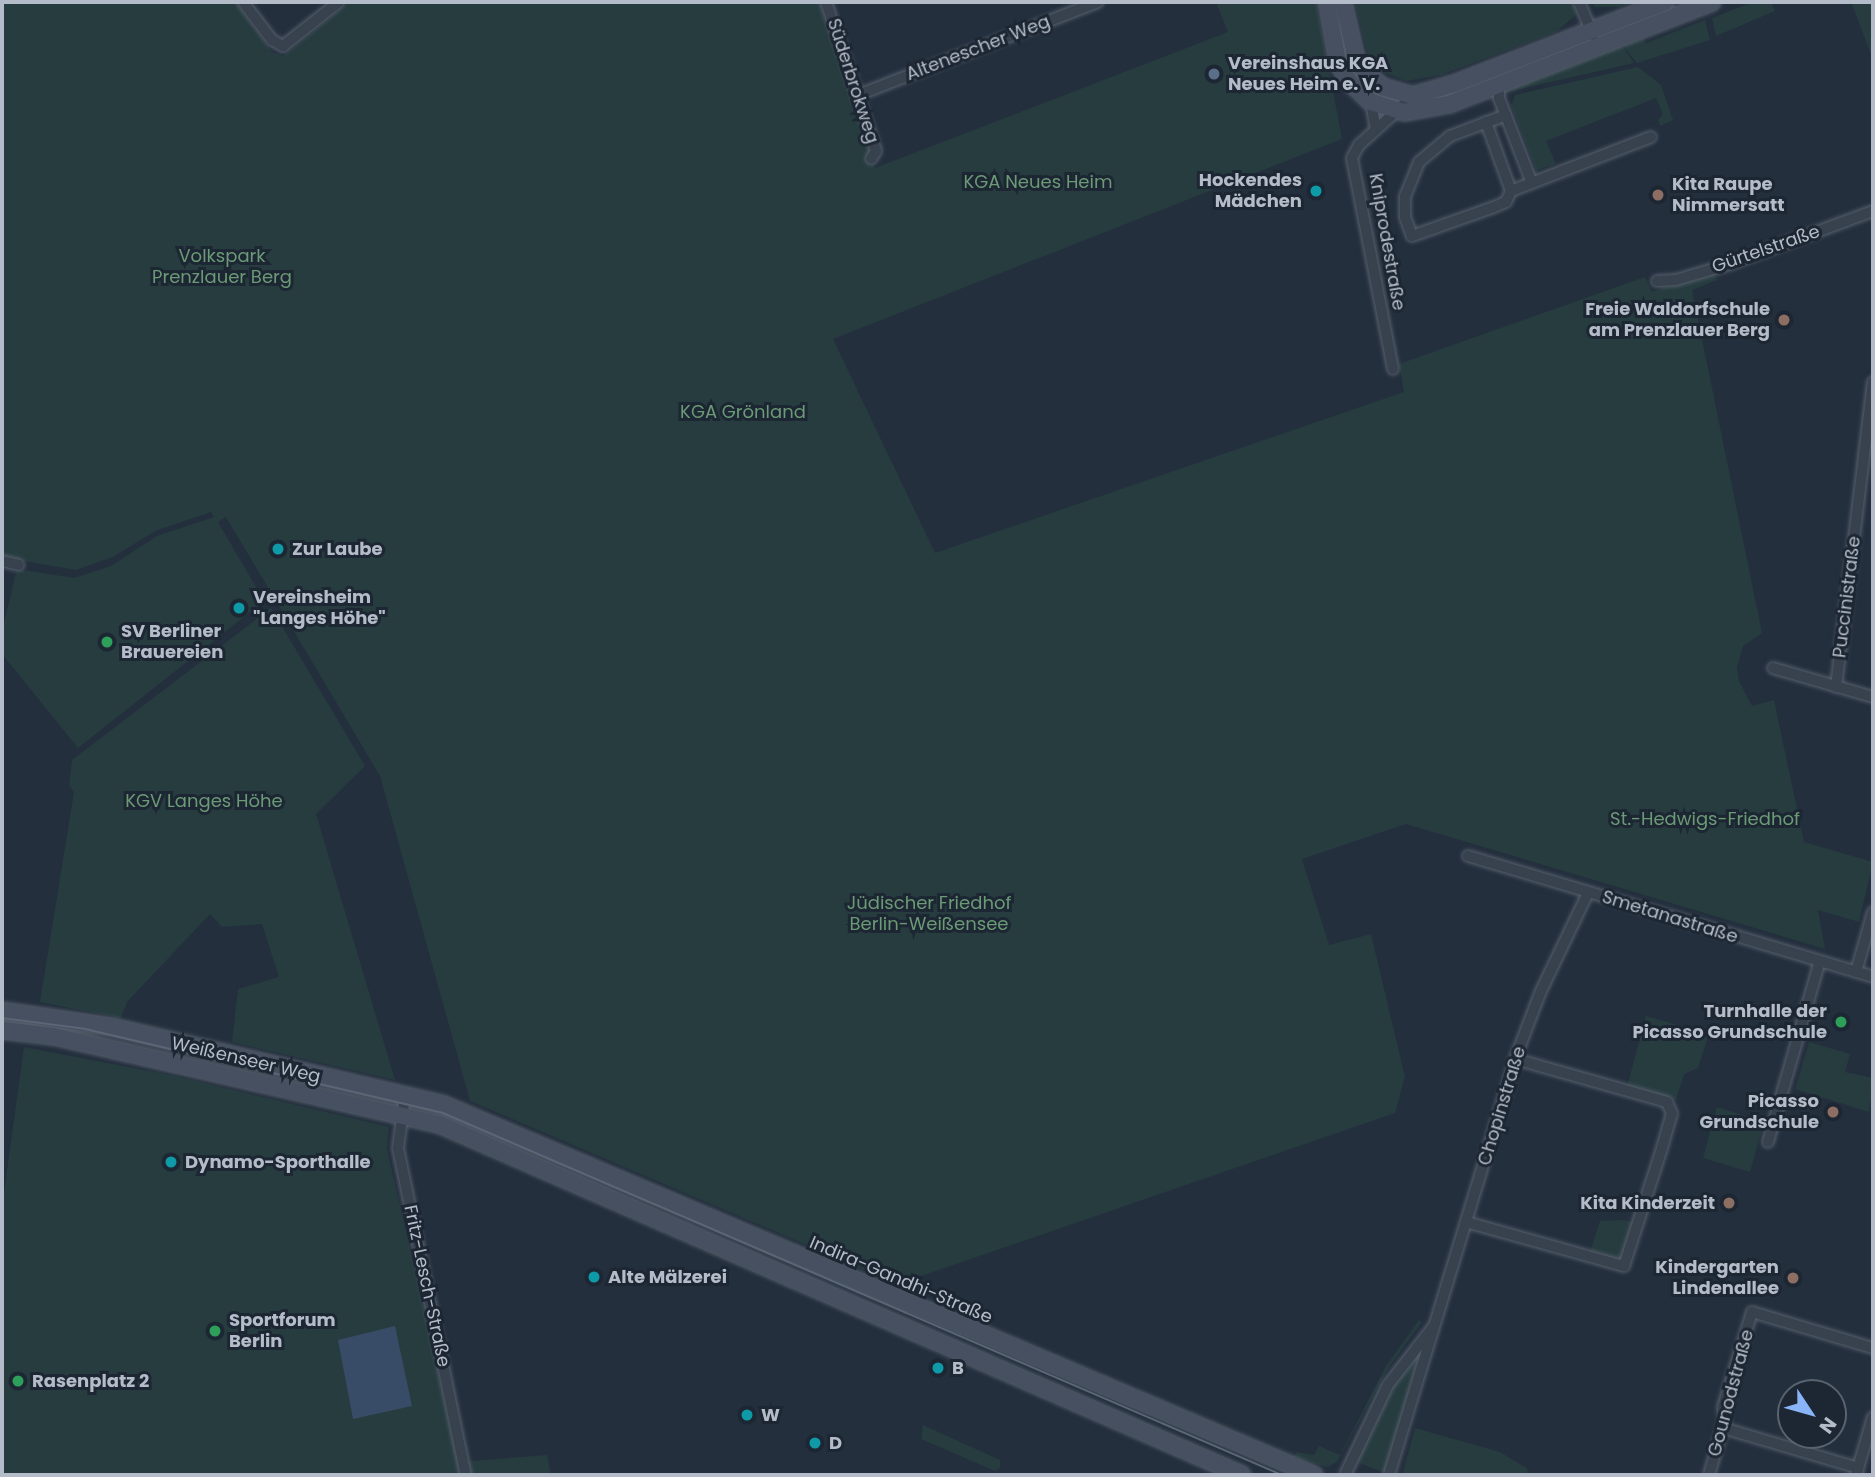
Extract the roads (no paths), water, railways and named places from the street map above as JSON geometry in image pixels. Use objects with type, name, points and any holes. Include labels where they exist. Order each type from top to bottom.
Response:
[{"type":"main road","points":[[1327,2],[1338,63],[1349,81],[1371,102],[1397,111],[1449,104],[1712,2]]},
{"type":"main road","points":[[1343,2],[1357,63],[1382,87],[1413,96],[1665,2]]},
{"type":"main road","name":"Weißenseer Weg","points":[[2,1011],[86,1022],[405,1096],[474,1116]]},
{"type":"main road","points":[[82,1043],[86,1022]]},
{"type":"main road","name":"Weißenseer Weg","points":[[2,1030],[82,1043],[401,1115],[479,1142],[1175,1443]]},
{"type":"main road","points":[[256,1082],[260,1061]]},
{"type":"main road","name":"Indira-Gandhi-Straße","points":[[474,1116],[1184,1423],[1314,1475]]},
{"type":"main road","points":[[1184,1423],[1175,1443],[1242,1475]]},
{"type":"street","points":[[243,2],[272,40],[283,46],[339,2]]},
{"type":"street","name":"Süderbrokweg","points":[[826,2],[876,150],[871,159]]},
{"type":"street","name":"Altenescher Weg","points":[[858,95],[1098,2]]},
{"type":"street","points":[[1579,2],[1598,47]]},
{"type":"street","points":[[1499,85],[1506,115],[1532,183]]},
{"type":"street","name":"Kniprodestraße","points":[[1393,369],[1352,158],[1359,145],[1413,96]]},
{"type":"street","points":[[1371,102],[1376,130]]},
{"type":"street","points":[[1486,122],[1511,191],[1506,202],[1417,236],[1409,232],[1405,196],[1419,162],[1450,136],[1486,122],[1506,115]]},
{"type":"street","points":[[1511,191],[1651,137]]},
{"type":"street","name":"Gürtelstraße","points":[[1657,281],[1676,280],[1727,265],[1873,211]]},
{"type":"street","name":"Puccinistraße","points":[[1836,687],[1873,389]]},
{"type":"street","points":[[2,561],[19,565]]},
{"type":"street","points":[[1773,668],[1873,697]]},
{"type":"street","name":"Smetanastraße","points":[[1468,856],[1873,977]]},
{"type":"street","name":"Chopinstraße","points":[[1389,1475],[1515,1059],[1541,991],[1588,893]]},
{"type":"street","points":[[1856,972],[1873,912]]},
{"type":"street","points":[[1768,1142],[1820,961]]},
{"type":"street","points":[[1466,1222],[1624,1266],[1672,1114],[1667,1102],[1515,1059]]},
{"type":"street","name":"Fritz-Lesch-Straße","points":[[405,1096],[398,1147],[466,1475]]},
{"type":"street","name":"Gounodstraße","points":[[1709,1475],[1723,1428],[1723,1407],[1752,1312],[1873,1348]]},
{"type":"street","name":"Chopinstraße","points":[[1345,1475],[1388,1385],[1434,1326]]},
{"type":"street","points":[[1723,1428],[1857,1472],[1873,1417]]},
{"type":"water","points":[[395,1326],[412,1406],[353,1419],[338,1340]]},
{"type":"tram line","points":[[2,1018],[85,1029],[443,1113],[1282,1475]]},
{"type":"place","name":"Vereinshaus KGA Neues Heim e. V.","points":[[1214,74]]},
{"type":"place","name":"Hockendes Mädchen","points":[[1316,191]]},
{"type":"place","name":"Kita Raupe Nimmersatt","points":[[1658,195]]},
{"type":"place","name":"Freie Waldorfschule am Prenzlauer Berg","points":[[1784,320]]},
{"type":"place","name":"Zur Laube","points":[[278,549]]},
{"type":"place","name":"Vereinsheim \"Langes Höhe\"","points":[[239,608]]},
{"type":"place","name":"SV Berliner Brauereien","points":[[107,642]]},
{"type":"place","name":"Turnhalle der Picasso Grundschule","points":[[1841,1022]]},
{"type":"place","name":"Picasso Grundschule","points":[[1833,1112]]},
{"type":"place","name":"Dynamo-Sporthalle","points":[[171,1162]]},
{"type":"place","name":"Kita Kinderzeit","points":[[1729,1203]]},
{"type":"place","name":"Alte Mälzerei","points":[[594,1277]]},
{"type":"place","name":"Kindergarten Lindenallee","points":[[1793,1278]]},
{"type":"place","name":"Sportforum Berlin","points":[[215,1331]]},
{"type":"place","name":"B","points":[[938,1368]]},
{"type":"place","name":"Rasenplatz 2","points":[[18,1381]]},
{"type":"place","name":"W","points":[[747,1415]]},
{"type":"place","name":"D","points":[[815,1443]]},
{"type":"park label","name":"KGA Neues Heim","points":[[1038,182]]},
{"type":"park label","name":"Volkspark Prenzlauer Berg","points":[[222,267]]},
{"type":"park label","name":"KGA Grönland","points":[[743,412]]},
{"type":"park label","name":"KGV Langes Höhe","points":[[204,801]]},
{"type":"park label","name":"St.-Hedwigs-Friedhof","points":[[1705,819]]},
{"type":"park label","name":"Jüdischer Friedhof Berlin-Weißensee","points":[[929,914]]}]
